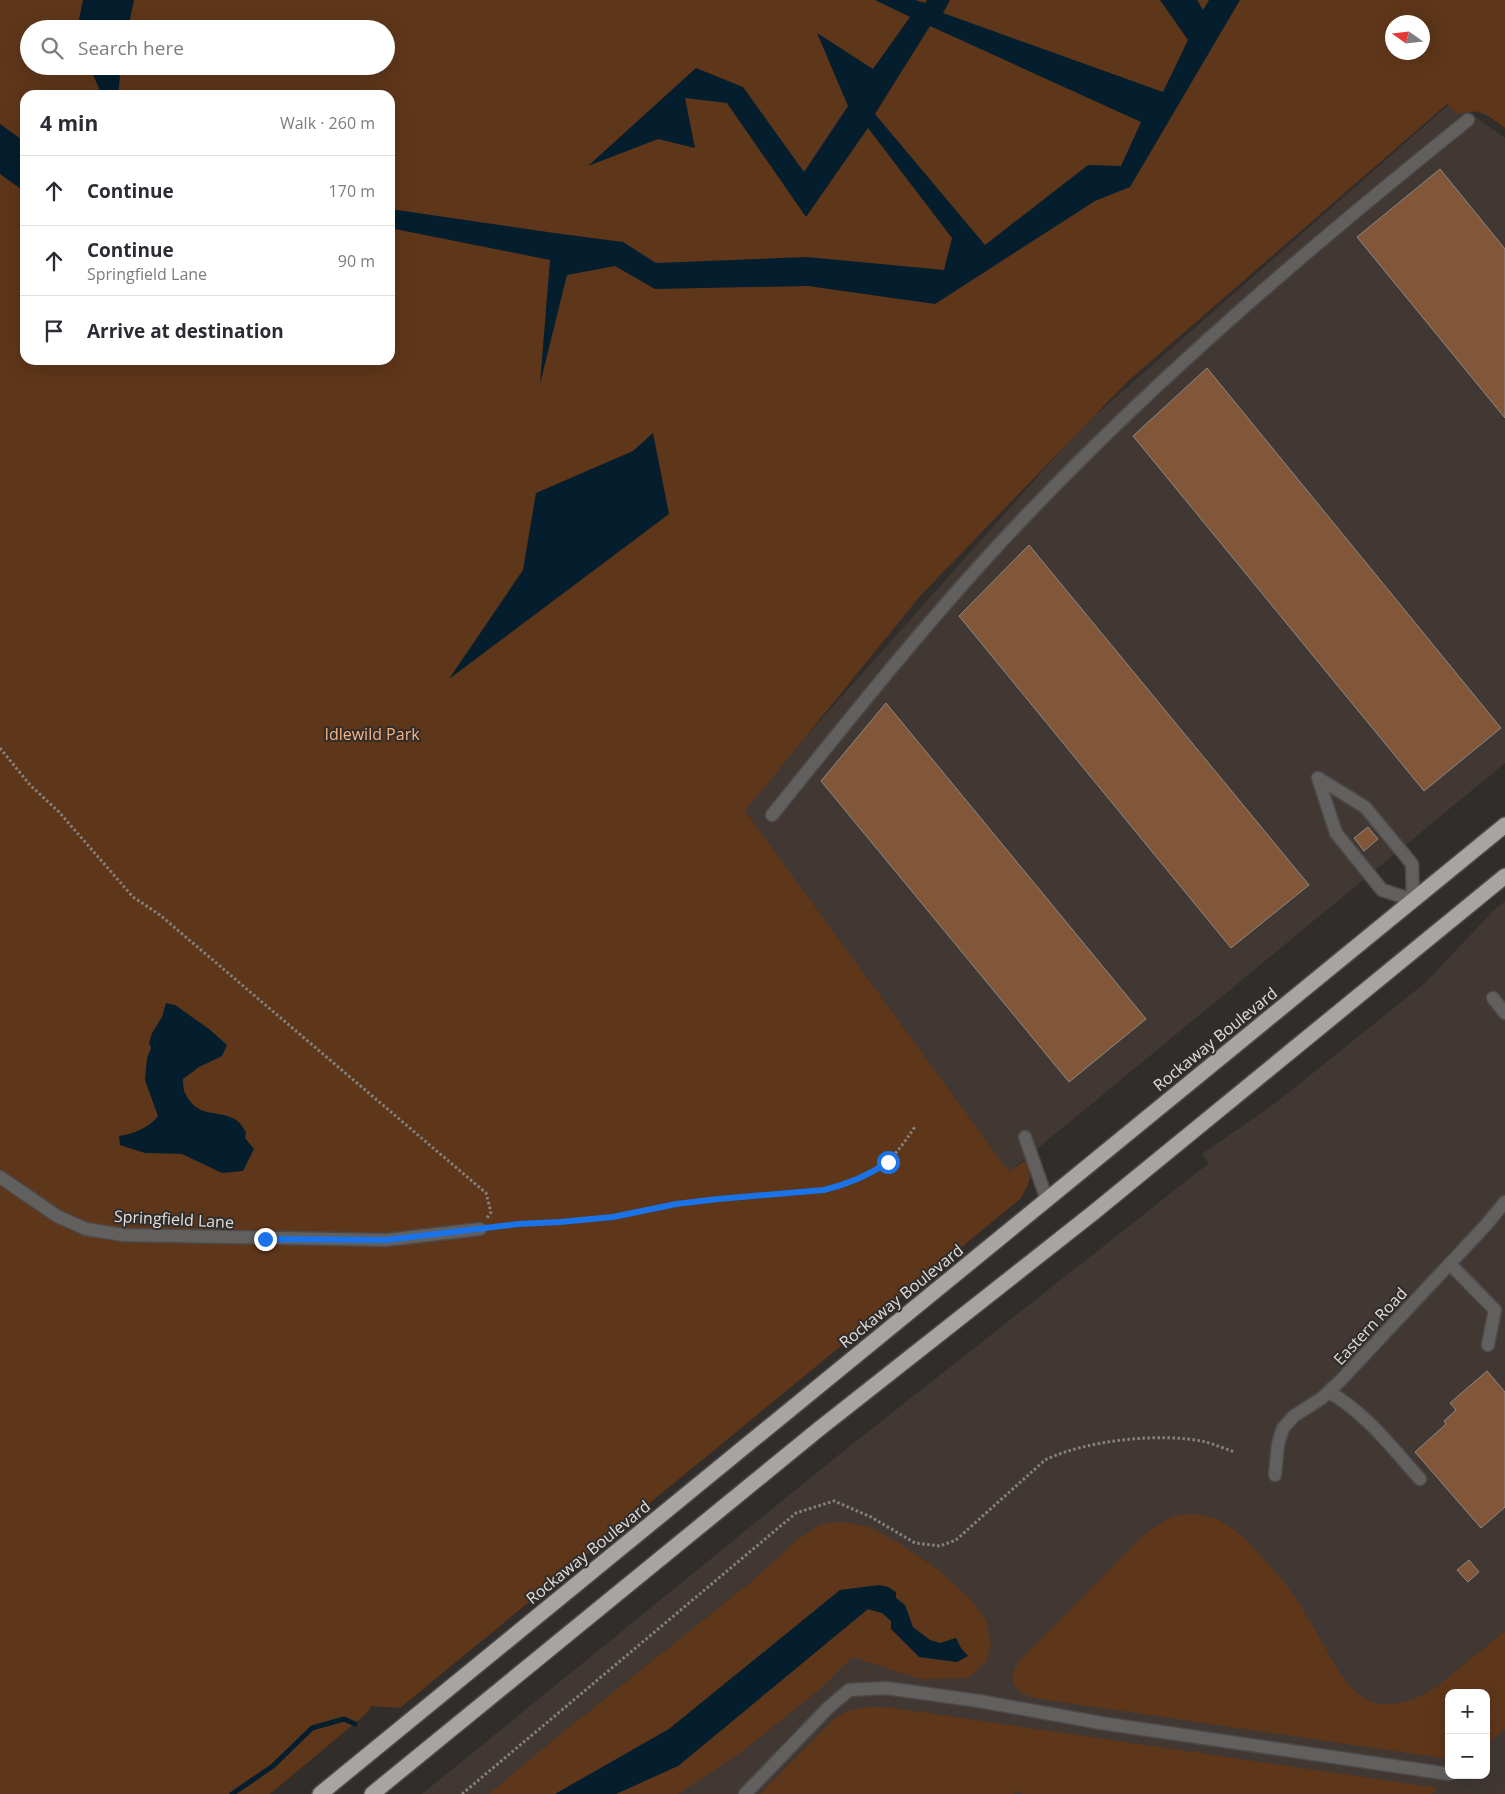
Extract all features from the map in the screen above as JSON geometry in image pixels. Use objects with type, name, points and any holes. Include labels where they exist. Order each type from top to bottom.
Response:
[{"type":"highway","name":"Rockaway Boulevard","points":[[320,1794],[1505,825]]},
{"type":"highway","points":[[372,1794],[811,1435],[1093,1213],[1505,876]]},
{"type":"street","points":[[772,815],[940,610],[1067,473],[1163,381],[1282,273],[1468,120]]},
{"type":"street","points":[[1318,778],[1365,807],[1412,864],[1413,900],[1382,890],[1336,833],[1318,778]]},
{"type":"street","points":[[1493,998],[1505,1013]]},
{"type":"street","points":[[1025,1138],[1047,1200]]},
{"type":"street","name":"Springfield Lane","points":[[0,1177],[57,1216],[86,1229],[122,1235],[386,1240],[480,1229]]},
{"type":"street","name":"Eastern Road","points":[[1275,1475],[1278,1444],[1283,1428],[1294,1416],[1316,1403],[1329,1392],[1450,1264],[1505,1202]]},
{"type":"street","points":[[1450,1264],[1495,1310],[1488,1345]]},
{"type":"street","points":[[1329,1392],[1347,1403],[1366,1420],[1420,1479]]},
{"type":"street","points":[[745,1794],[828,1708],[849,1690],[886,1688],[979,1701],[1101,1723],[1445,1773]]},
{"type":"path","points":[[0,748],[30,785],[59,812],[132,897],[160,915],[486,1193],[491,1212],[480,1229]]},
{"type":"path","points":[[480,1229],[518,1224],[613,1217],[676,1204],[824,1190],[846,1184],[873,1172],[888,1162],[906,1141],[916,1125]]},
{"type":"path","points":[[462,1794],[796,1513],[834,1501],[871,1518],[915,1543],[940,1546],[956,1540],[1045,1460],[1066,1451],[1080,1447],[1152,1437],[1206,1442],[1236,1452]]},
{"type":"shaded area","points":[[1453,101],[1505,138],[1505,763],[1009,1172],[735,816],[1081,428]]},
{"type":"shaded area","points":[[1505,901],[1505,1794],[422,1794],[831,1461],[1209,1163],[1202,1154],[1277,1102],[1426,982],[1494,910]]},
{"type":"green space","name":"Idlewild Park","points":[[0,0],[1505,0],[1505,128],[1493,119],[1478,112],[1458,114],[1447,104],[1127,382],[921,595],[745,811],[1009,1172],[1026,1160],[1030,1176],[1020,1199],[400,1708],[371,1706],[366,1714],[270,1794],[0,1794]]},
{"type":"green space","points":[[1189,1514],[1218,1520],[1228,1525],[1248,1542],[1292,1593],[1346,1681],[1355,1692],[1370,1701],[1379,1704],[1399,1703],[1427,1693],[1505,1631],[1505,1729],[1490,1742],[1490,1689],[1445,1689],[1445,1758],[1034,1698],[1021,1692],[1012,1679],[1019,1661],[1146,1533],[1173,1516]]},
{"type":"green space","points":[[841,1522],[869,1527],[897,1542],[940,1571],[971,1600],[986,1620],[991,1645],[986,1662],[966,1678],[920,1679],[852,1657],[820,1689],[740,1753],[678,1794],[616,1794],[678,1766],[868,1609],[882,1613],[891,1621],[892,1629],[919,1657],[957,1662],[961,1648],[956,1638],[940,1643],[930,1640],[913,1627],[905,1605],[896,1598],[840,1590],[669,1729],[555,1794],[489,1794],[552,1741],[752,1581],[797,1540],[821,1524]]},
{"type":"green space","points":[[867,1707],[886,1707],[1438,1788],[1431,1794],[1022,1794],[1018,1790],[1014,1794],[760,1794],[836,1717],[851,1710]]},
{"type":"water","points":[[83,0],[134,0],[130,20],[79,20]]},
{"type":"water","points":[[875,0],[915,0],[925,3],[927,0],[950,0],[943,13],[1163,92],[1188,40],[1160,0],[1197,0],[1203,10],[1209,0],[1240,0],[1130,187],[1095,201],[935,304],[808,286],[655,289],[615,266],[567,275],[540,384],[550,260],[395,229],[395,210],[623,242],[656,263],[807,257],[944,270],[952,238],[868,128],[806,217],[727,103],[685,98],[695,148],[658,139],[588,166],[696,68],[743,87],[804,172],[848,106],[817,33],[873,69],[910,17]],"holes":[[[930,26],[1141,122],[1121,166],[1088,165],[985,245],[875,114]]]},
{"type":"water","points":[[93,75],[120,75],[119,90],[100,90]]},
{"type":"water","points":[[0,124],[20,138],[20,188],[0,174]]},
{"type":"water","points":[[653,433],[669,514],[449,679],[523,570],[536,493],[633,451]]},
{"type":"water","points":[[166,1003],[175,1005],[209,1029],[227,1045],[222,1056],[199,1067],[183,1079],[183,1086],[186,1096],[195,1106],[205,1111],[230,1117],[237,1121],[246,1132],[245,1138],[254,1149],[243,1171],[222,1173],[182,1154],[145,1153],[120,1145],[119,1136],[140,1130],[158,1116],[145,1080],[147,1058],[151,1048],[149,1043],[152,1033],[162,1017]]},
{"type":"water","points":[[879,1585],[888,1587],[896,1592],[896,1598],[905,1605],[913,1627],[930,1640],[940,1643],[956,1638],[968,1656],[957,1662],[919,1657],[891,1629],[891,1621],[882,1613],[868,1609],[678,1766],[616,1794],[555,1794],[669,1729],[840,1590]]},
{"type":"building","points":[[1440,169],[1505,249],[1505,418],[1357,237]]},
{"type":"building","points":[[1207,368],[1501,728],[1424,791],[1133,436]]},
{"type":"building","points":[[1029,545],[1309,885],[1231,948],[959,616]]},
{"type":"building","points":[[886,703],[1146,1019],[1069,1082],[821,781]]},
{"type":"building","points":[[1368,827],[1378,839],[1364,851],[1354,838]]},
{"type":"building","points":[[1487,1371],[1505,1392],[1505,1507],[1481,1528],[1415,1452],[1446,1424],[1444,1421],[1456,1410],[1450,1403]]},
{"type":"building","points":[[1469,1560],[1479,1572],[1468,1582],[1457,1570]]},
{"type":"waterway","points":[[232,1794],[273,1766],[312,1728],[344,1719],[355,1724]]},
{"type":"route","points":[[265,1239],[386,1240],[518,1224],[613,1217],[676,1204],[824,1190],[846,1184],[873,1172],[888,1162]]}]
